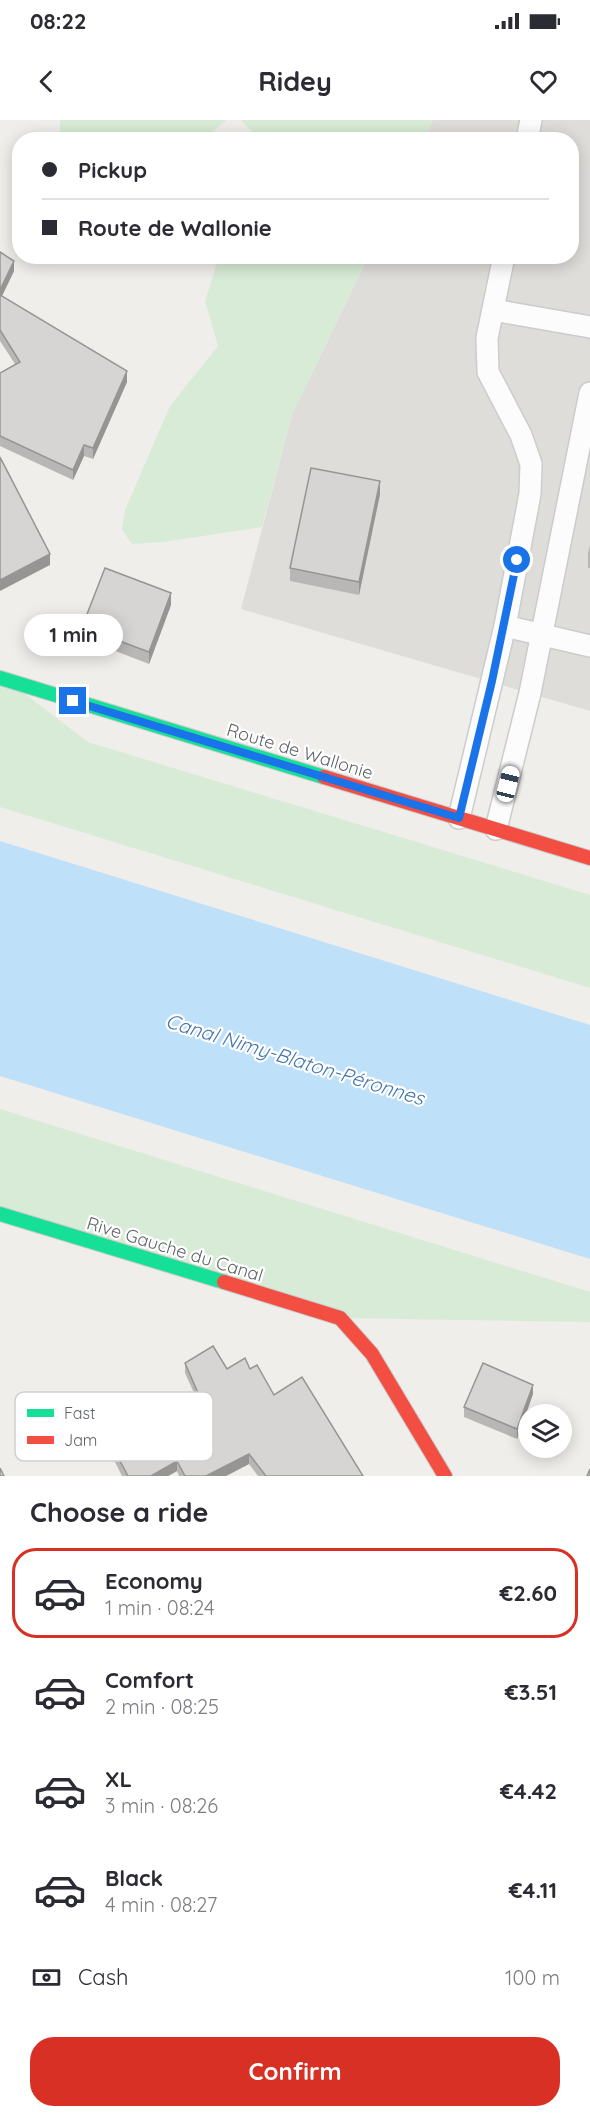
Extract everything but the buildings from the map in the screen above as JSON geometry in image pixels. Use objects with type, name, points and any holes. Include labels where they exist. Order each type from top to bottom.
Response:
[{"type":"main road","name":"Route de Wallonie","points":[[0,678],[590,858]]},
{"type":"main road","name":"Rive Gauche du Canal","points":[[0,1214],[340,1318],[372,1354],[446,1476]]},
{"type":"lane","points":[[459,818],[505,626],[530,494],[531,464],[521,435],[488,372],[487,338],[502,264]]},
{"type":"lane","points":[[493,310],[590,327]]},
{"type":"lane","points":[[496,829],[530,693],[590,393]]},
{"type":"lane","points":[[505,626],[590,646]]},
{"type":"shaded area","points":[[433,120],[590,120],[590,711],[241,609],[292,415],[365,264],[579,264],[579,132],[427,132]]},
{"type":"green space","points":[[60,120],[226,120],[213,132],[60,132]]},
{"type":"green space","points":[[241,120],[433,120],[427,132],[252,132]]},
{"type":"green space","points":[[217,264],[365,264],[292,415],[262,527],[163,542],[132,544],[122,530],[125,510],[170,406],[218,346],[205,301]]},
{"type":"green space","points":[[0,678],[8,681],[88,742],[590,895],[590,988],[0,807]]},
{"type":"green space","points":[[0,1109],[590,1292],[590,1322],[340,1318],[0,1214]]},
{"type":"water","name":"Canal Nimy-Blaton-Péronnes","points":[[0,841],[590,1025],[590,1259],[0,1076]]},
{"type":"traffic: fast","points":[[0,678],[324,777]]},
{"type":"traffic: fast","points":[[0,1214],[224,1282]]},
{"type":"traffic: jam","points":[[324,777],[590,858]]},
{"type":"traffic: jam","points":[[224,1282],[340,1318],[372,1354],[445,1476]]},
{"type":"route","points":[[73,701],[459,818],[505,626],[517,560]]}]
